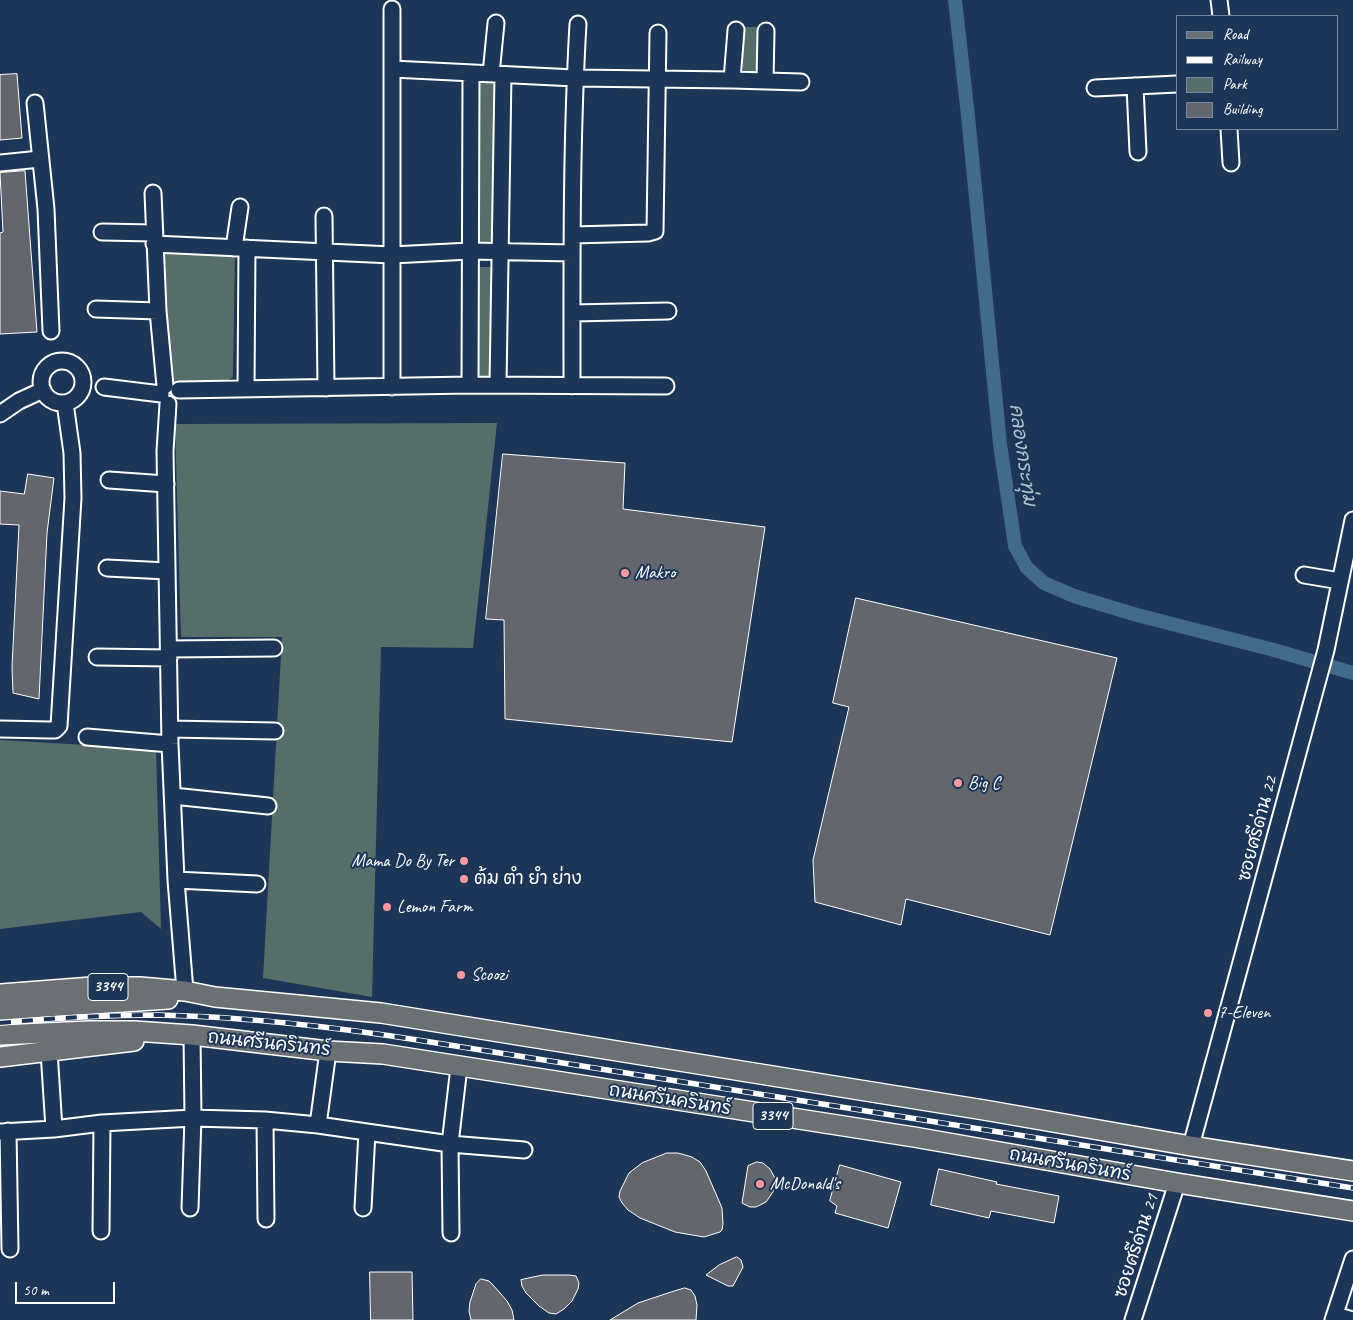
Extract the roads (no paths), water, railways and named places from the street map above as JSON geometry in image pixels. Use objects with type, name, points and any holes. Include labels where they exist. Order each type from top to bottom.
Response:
[{"type":"main road","name":"3344","points":[[0,994],[92,987],[140,987],[184,991],[215,997],[381,1013],[1353,1171]]},
{"type":"main road","name":"3344","points":[[0,1010],[215,997]]},
{"type":"main road","name":"ถนนศรีนครินทร์","points":[[0,1035],[134,1031],[192,1035],[328,1051],[384,1054],[914,1137],[1177,1183],[1353,1211]]},
{"type":"main road","name":"ถนนศรีนครินทร์","points":[[0,1056],[192,1035]]},
{"type":"street","points":[[1219,0],[1221,15]]},
{"type":"street","points":[[392,9],[392,387]]},
{"type":"street","points":[[496,23],[500,252],[498,385]]},
{"type":"street","points":[[572,386],[572,253],[575,78],[578,24]]},
{"type":"street","points":[[732,80],[736,30]]},
{"type":"street","points":[[764,81],[766,31]]},
{"type":"street","points":[[573,235],[648,233],[655,231],[658,32]]},
{"type":"street","points":[[392,68],[575,78],[801,82]]},
{"type":"street","points":[[470,73],[470,385]]},
{"type":"street","points":[[1094,88],[1176,84]]},
{"type":"street","points":[[1134,86],[1138,152]]},
{"type":"street","points":[[35,103],[46,209],[51,331]]},
{"type":"street","points":[[1229,130],[1231,164]]},
{"type":"street","points":[[0,163],[40,159]]},
{"type":"street","points":[[153,193],[158,311],[168,394],[165,451],[170,737],[176,880],[184,991]]},
{"type":"street","points":[[240,207],[246,388]]},
{"type":"street","points":[[324,216],[326,388]]},
{"type":"street","points":[[102,232],[240,248],[392,255],[470,251],[572,253]]},
{"type":"street","points":[[96,310],[158,311]]},
{"type":"street","points":[[572,313],[668,311]]},
{"type":"street","points":[[59,361],[71,363],[81,372],[83,385],[77,397],[65,403],[52,400],[43,390],[42,378],[48,367],[59,361]]},
{"type":"street","points":[[104,388],[168,394],[246,388],[470,385],[666,386]]},
{"type":"street","points":[[0,414],[19,401],[43,390]]},
{"type":"street","points":[[0,728],[55,730],[59,726],[72,498],[72,453],[65,403]]},
{"type":"street","points":[[109,480],[166,484]]},
{"type":"street","name":"ซอยศรีด่าน 22","points":[[1192,1146],[1326,650],[1353,520]]},
{"type":"street","points":[[107,568],[167,571]]},
{"type":"street","points":[[1304,575],[1340,581]]},
{"type":"street","points":[[97,657],[274,648]]},
{"type":"street","points":[[87,738],[170,737],[275,731]]},
{"type":"street","points":[[173,796],[268,806]]},
{"type":"street","points":[[176,880],[257,884]]},
{"type":"street","points":[[190,1208],[193,1118],[192,1035]]},
{"type":"street","points":[[49,1050],[54,1128]]},
{"type":"street","points":[[318,1125],[328,1051]]},
{"type":"street","points":[[452,1233],[450,1144],[459,1067]]},
{"type":"street","points":[[10,1249],[4,1132],[102,1123],[193,1118],[265,1120],[318,1125],[450,1144],[524,1150]]},
{"type":"street","points":[[265,1120],[266,1219]]},
{"type":"street","points":[[101,1231],[102,1123]]},
{"type":"street","points":[[363,1208],[367,1132]]},
{"type":"street","name":"ซอยศรีด่าน 21","points":[[1133,1320],[1177,1183]]},
{"type":"street","points":[[1353,1259],[1334,1317],[1353,1320]]},
{"type":"waterway","name":"คลองกระทุ่ม","points":[[955,0],[1000,444],[1015,546],[1027,568],[1044,583],[1074,596],[1137,615],[1274,650],[1353,673]]},
{"type":"railway","points":[[0,1023],[80,1017],[159,1015],[259,1020],[358,1031],[1353,1188]]},
{"type":"place","name":"Makro","points":[[625,573]]},
{"type":"place","name":"Big C","points":[[958,783]]},
{"type":"place","name":"Mama Do By Ter","points":[[464,861]]},
{"type":"place","name":"ต้ม ตำ ยำ ย่าง","points":[[464,879]]},
{"type":"place","name":"Lemon Farm","points":[[387,907]]},
{"type":"place","name":"Scoozi","points":[[461,975]]},
{"type":"place","name":"7-Eleven","points":[[1208,1013]]},
{"type":"place","name":"McDonald's","points":[[760,1184]]}]
